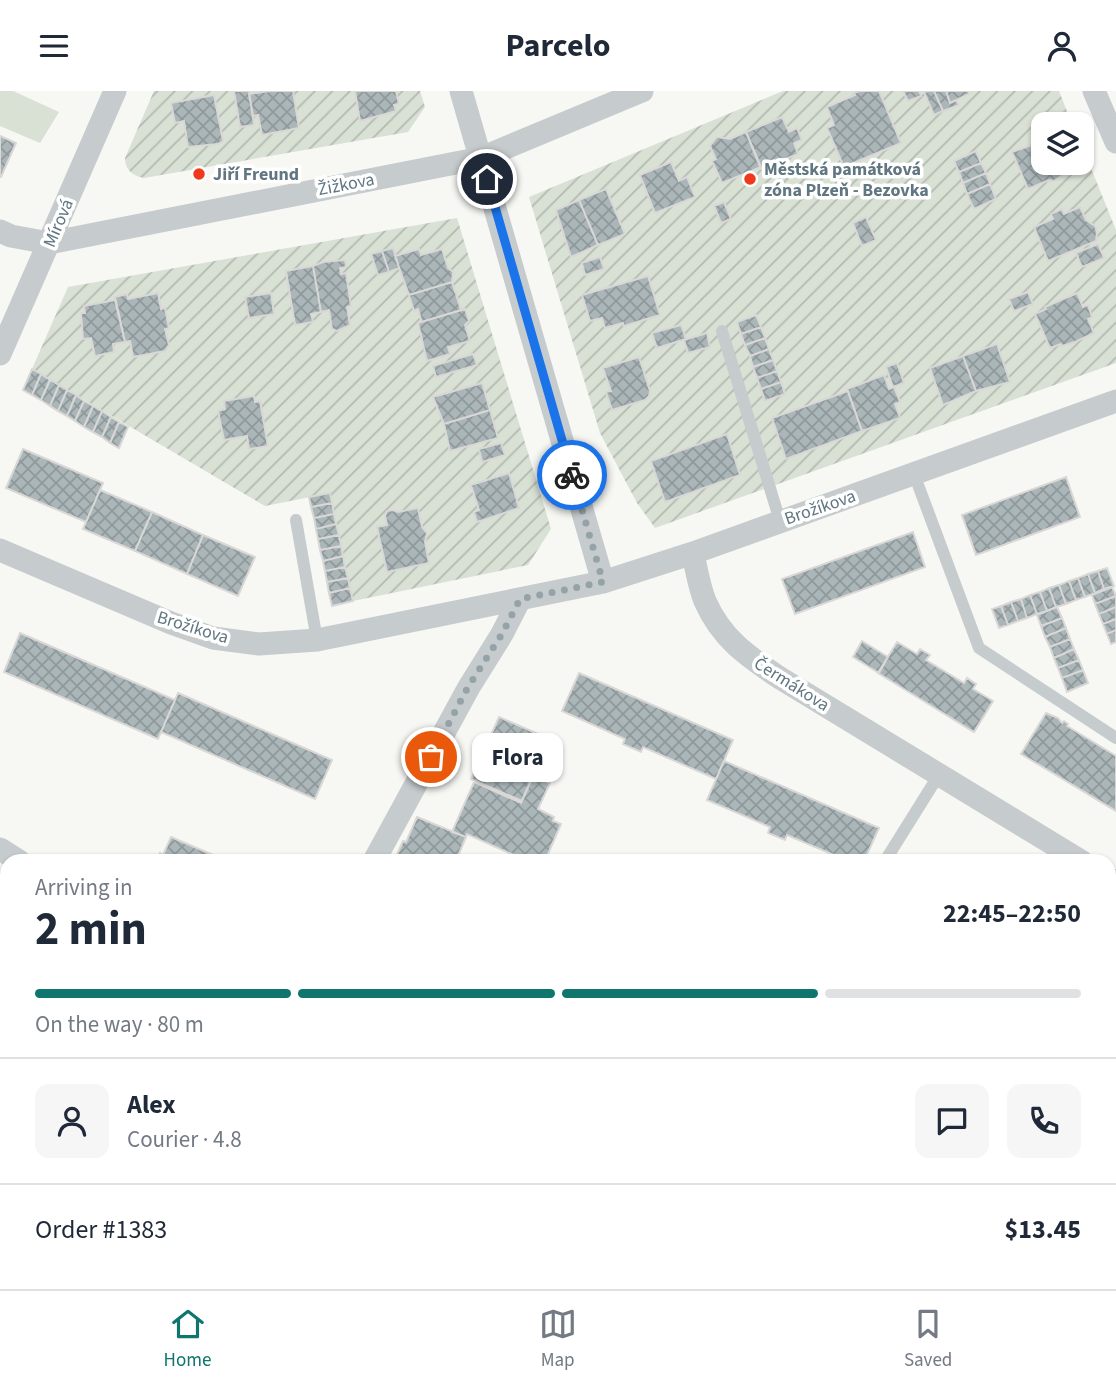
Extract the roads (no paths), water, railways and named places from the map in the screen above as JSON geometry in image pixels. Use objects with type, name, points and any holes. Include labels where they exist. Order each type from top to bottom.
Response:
[{"type":"street","name":"Mírová","points":[[0,354],[115,91]]},
{"type":"street","points":[[461,91],[603,582]]},
{"type":"street","name":"Žižkova","points":[[0,231],[11,236],[49,243],[481,158],[642,91]]},
{"type":"street","points":[[1094,91],[1116,142]]},
{"type":"street","name":"Brožíkova","points":[[0,550],[212,638],[259,644],[317,640],[603,582],[693,553],[1116,401]]},
{"type":"street","name":"Čermákova","points":[[693,553],[704,599],[719,627],[741,651],[780,678],[1070,854]]},
{"type":"street","points":[[378,854],[468,687],[502,634],[520,599]]},
{"type":"lane","points":[[722,331],[780,521]]},
{"type":"lane","points":[[914,474],[979,647],[1116,738]]},
{"type":"lane","points":[[296,520],[317,640]]},
{"type":"lane","points":[[889,854],[940,773]]},
{"type":"place","name":"Jiří Freund","points":[[199,174]]},
{"type":"place","name":"Městská památková zóna Plzeň - Bezovka","points":[[750,179]]},
{"type":"place","name":"Flora","points":[[431,757]]}]
